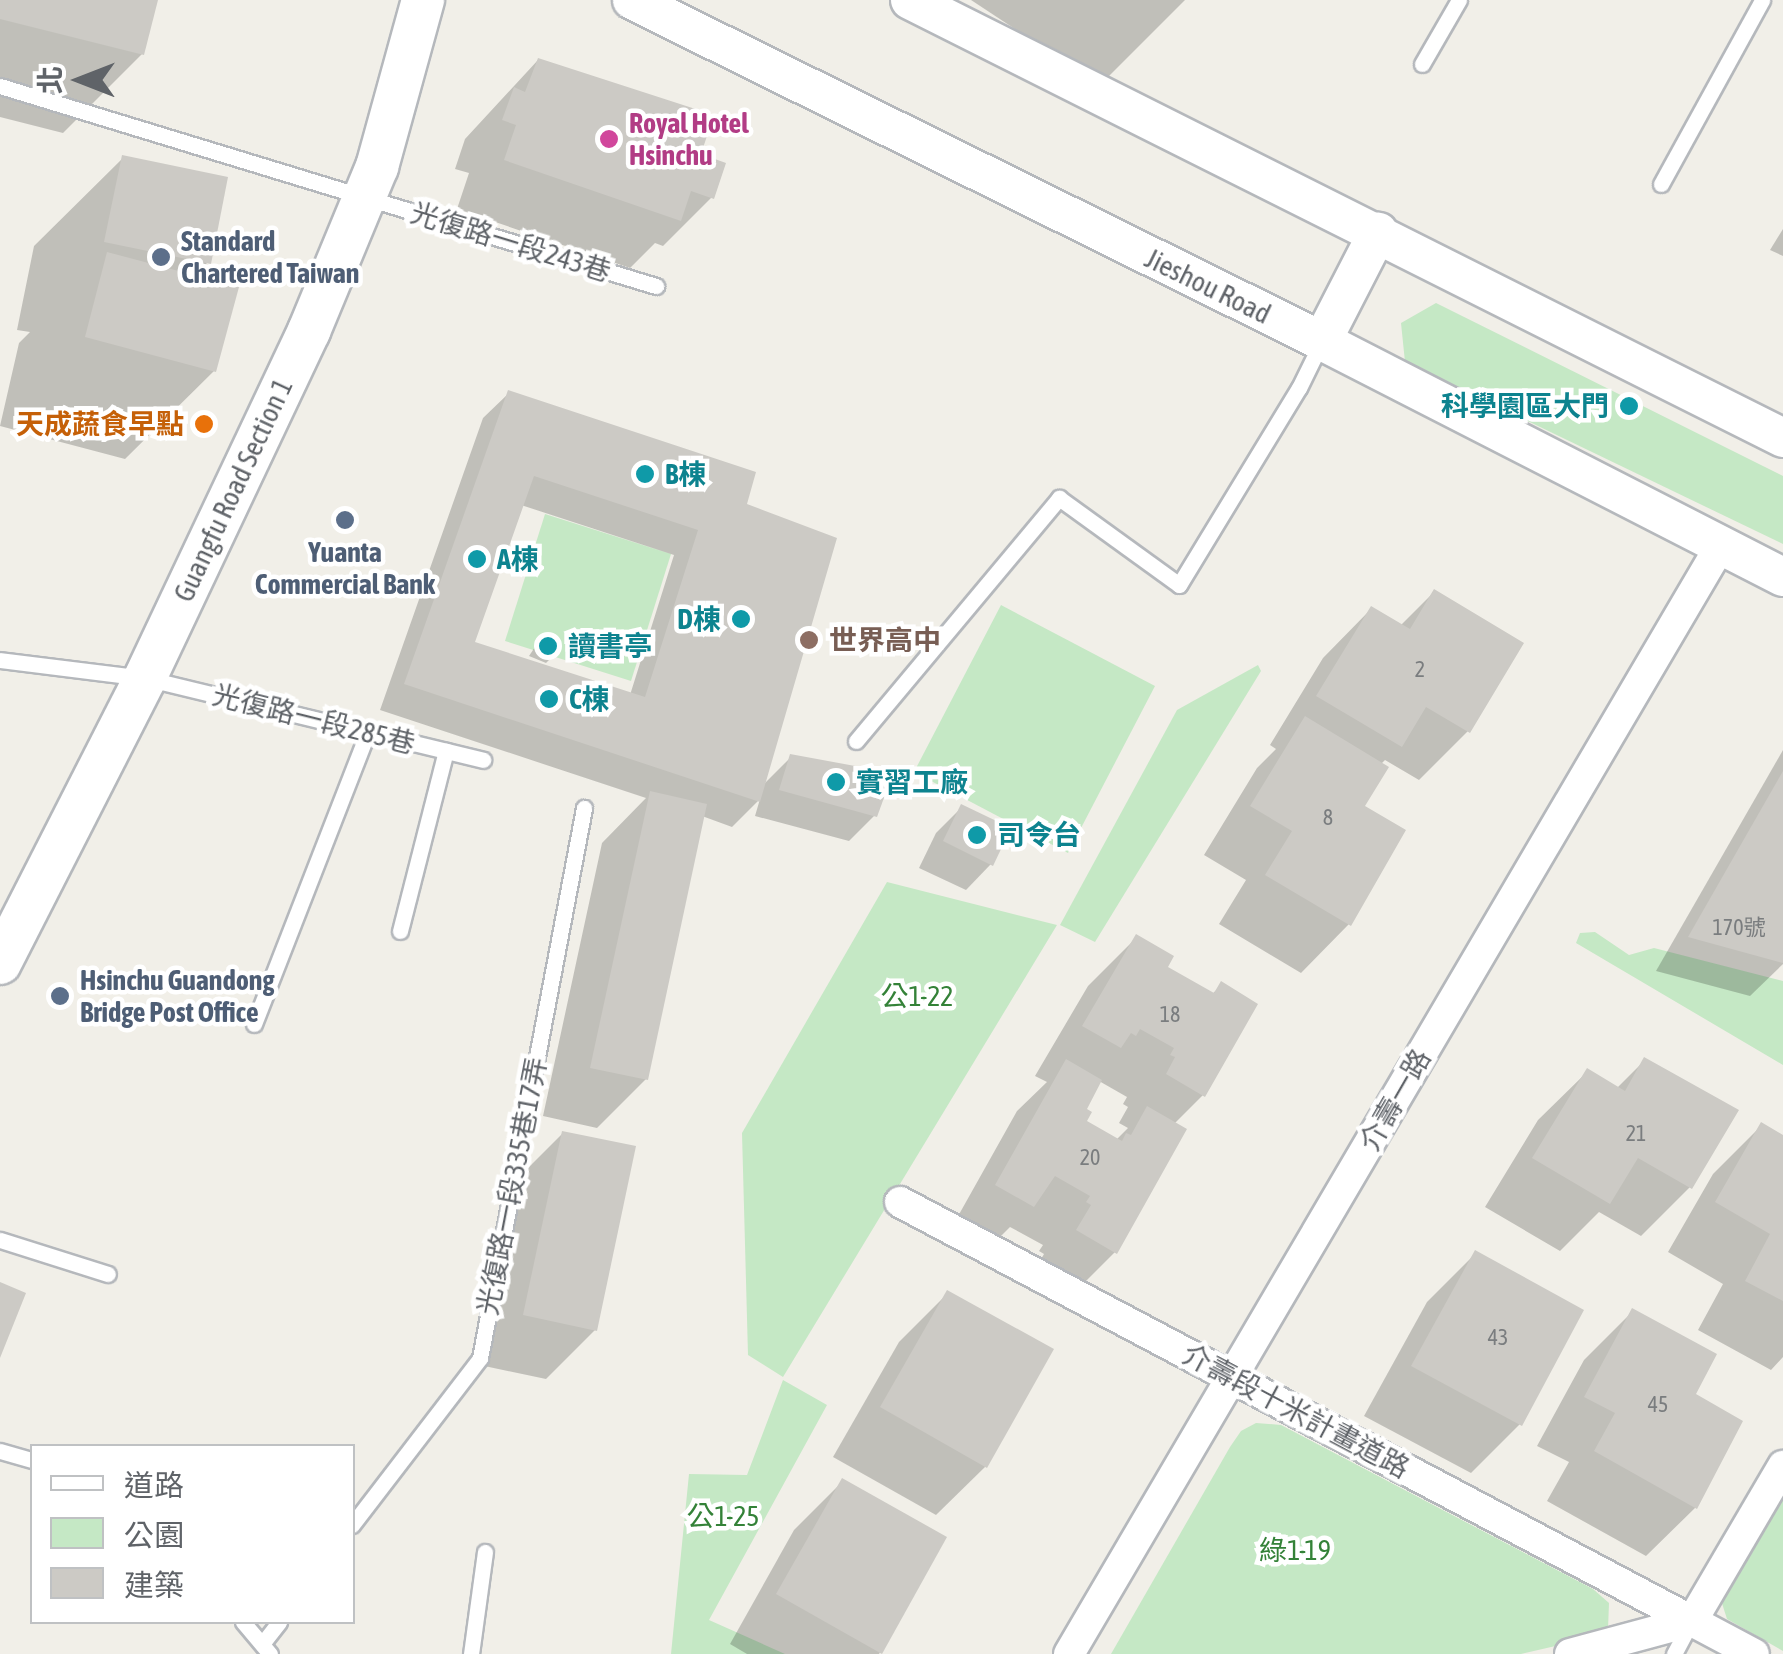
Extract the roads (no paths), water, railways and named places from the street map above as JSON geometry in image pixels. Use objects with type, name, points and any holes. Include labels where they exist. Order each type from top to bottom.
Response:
[{"type":"main road","name":"Guangfu Road Section 1","points":[[0,962],[145,678],[309,330],[366,198],[423,0]]},
{"type":"street","name":"Jieshou Road","points":[[632,0],[1322,341],[1783,577]]},
{"type":"street","points":[[910,0],[1189,144],[1378,232],[1783,438]]},
{"type":"street","points":[[1322,341],[1378,232]]},
{"type":"street","name":"介壽一路","points":[[1070,1654],[1720,546]]},
{"type":"street","name":"介壽段十米計畫道路","points":[[900,1202],[1754,1654]]},
{"type":"street","points":[[1570,1654],[1692,1620],[1783,1466]]},
{"type":"lane","points":[[1422,64],[1458,0]]},
{"type":"lane","points":[[1661,184],[1762,0]]},
{"type":"lane","name":"光復路一段243巷","points":[[0,86],[656,286]]},
{"type":"lane","points":[[856,742],[1059,498],[1179,585],[1299,388],[1322,341]]},
{"type":"lane","name":"光復路一段285巷","points":[[0,660],[145,678],[482,760]]},
{"type":"lane","points":[[254,1024],[368,732]]},
{"type":"lane","points":[[400,931],[446,751]]},
{"type":"lane","name":"光復路一段335巷17弄","points":[[355,1521],[480,1358],[584,808]]},
{"type":"lane","points":[[0,1240],[108,1274]]},
{"type":"lane","points":[[0,1451],[30,1459]]},
{"type":"lane","points":[[471,1654],[485,1552]]},
{"type":"lane","points":[[1674,1654],[1692,1620]]},
{"type":"lane","points":[[245,1624],[266,1649],[278,1624]]},
{"type":"place","name":"Royal Hotel Hsinchu","points":[[609,139]]},
{"type":"place","name":"Standard Chartered Taiwan","points":[[161,257]]},
{"type":"place","name":"科學園區大門","points":[[1629,406]]},
{"type":"place","name":"天成蔬食早點","points":[[204,424]]},
{"type":"place","name":"B棟","points":[[645,474]]},
{"type":"place","name":"Yuanta Commercial Bank","points":[[345,520]]},
{"type":"place","name":"A棟","points":[[477,559]]},
{"type":"place","name":"D棟","points":[[741,619]]},
{"type":"place","name":"世界高中","points":[[809,640]]},
{"type":"place","name":"讀書亭","points":[[548,646]]},
{"type":"place","name":"C棟","points":[[549,699]]},
{"type":"place","name":"實習工廠","points":[[836,782]]},
{"type":"place","name":"司令台","points":[[977,835]]},
{"type":"place","name":"Hsinchu Guandong Bridge Post Office","points":[[60,996]]},
{"type":"park label","name":"公1-22","points":[[917,996]]},
{"type":"park label","name":"公1-25","points":[[723,1516]]},
{"type":"park label","name":"綠1-19","points":[[1295,1550]]}]
